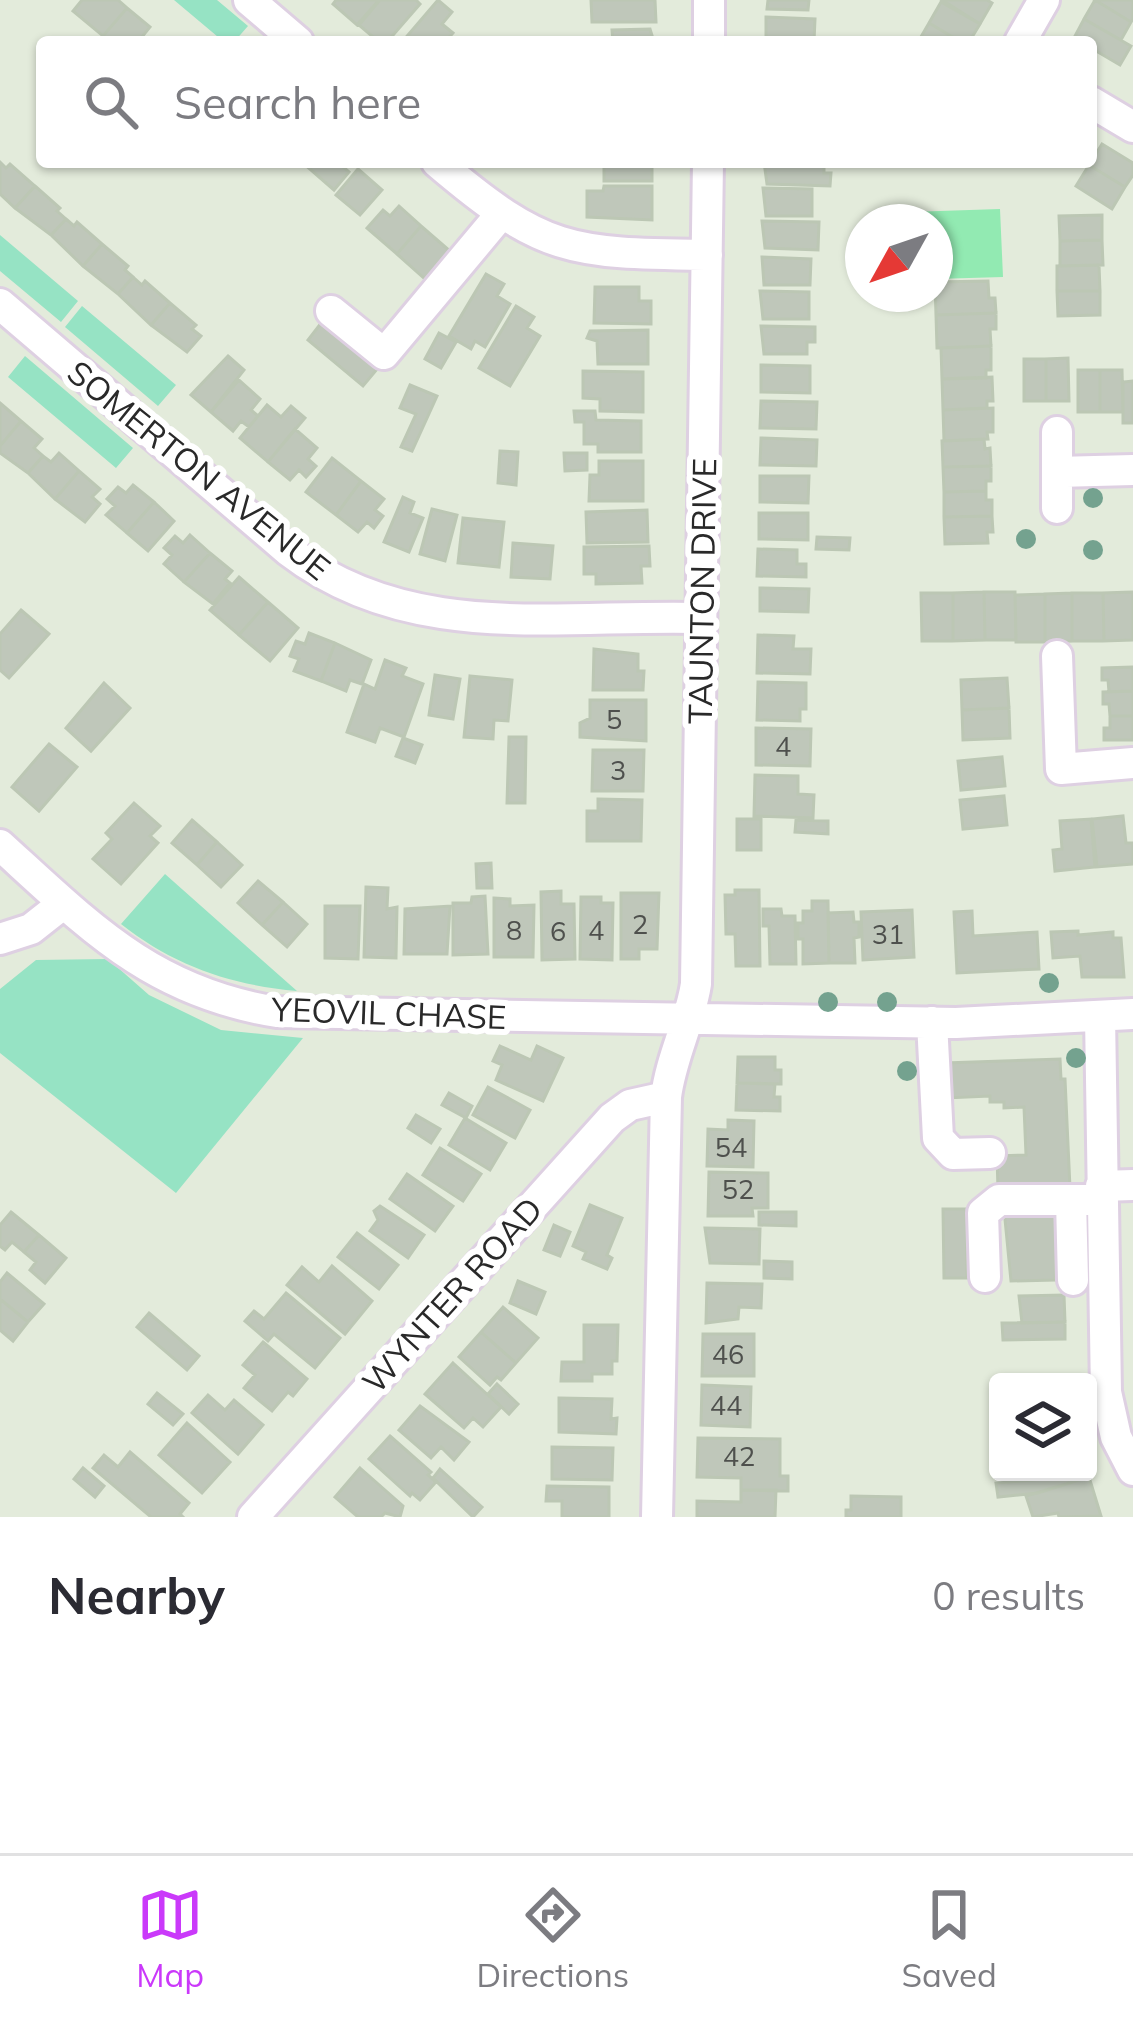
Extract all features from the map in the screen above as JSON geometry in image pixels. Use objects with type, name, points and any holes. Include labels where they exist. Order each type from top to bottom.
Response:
[{"type":"street","points":[[249,0],[291,36]]},
{"type":"street","points":[[709,36],[710,0]]},
{"type":"street","points":[[1023,36],[1044,0]]},
{"type":"street","points":[[1097,106],[1133,127]]},
{"type":"street","points":[[444,168],[501,214],[541,237],[588,251],[707,255]]},
{"type":"street","name":"TAUNTON DRIVE","points":[[657,1517],[665,1097],[671,1059],[694,998],[697,951],[708,168]]},
{"type":"street","points":[[331,311],[384,353],[501,214]]},
{"type":"street","name":"SOMERTON AVENUE","points":[[0,304],[289,551],[351,589],[396,606],[446,616],[700,618]]},
{"type":"street","points":[[1057,431],[1057,508]]},
{"type":"street","points":[[1057,472],[1133,470]]},
{"type":"street","points":[[1057,656],[1061,770],[1133,763]]},
{"type":"street","name":"YEOVIL CHASE","points":[[0,845],[122,952],[150,970],[242,1007],[278,1012],[932,1022],[1133,1014]]},
{"type":"street","points":[[0,939],[31,929],[64,903]]},
{"type":"street","points":[[1100,1016],[1092,1196],[1107,1406],[1115,1437],[1133,1470]]},
{"type":"street","points":[[932,1022],[938,1138],[953,1154],[990,1153]]},
{"type":"street","name":"WYNTER ROAD","points":[[254,1517],[612,1118],[629,1105],[665,1097]]},
{"type":"street","points":[[985,1276],[982,1213],[989,1205],[999,1200],[1092,1196],[1133,1185]]},
{"type":"street","points":[[1073,1280],[1092,1196]]},
{"type":"green space","points":[[174,0],[217,0],[248,26],[239,36],[217,36]]},
{"type":"green space","points":[[1000,209],[1003,277],[953,278],[953,211]]},
{"type":"green space","points":[[0,235],[78,301],[61,322],[0,271]]},
{"type":"green space","points":[[82,306],[176,385],[158,406],[65,327]]},
{"type":"green space","points":[[25,356],[133,448],[116,468],[8,377]]},
{"type":"green space","points":[[165,874],[297,991],[204,971],[121,924]]},
{"type":"green space","points":[[108,959],[149,995],[221,1030],[303,1038],[176,1193],[0,1053],[0,989],[36,960]]},
{"type":"building","points":[[82,0],[118,0],[127,8],[103,36],[73,11]]},
{"type":"building","points":[[336,0],[379,0],[357,25],[333,4]]},
{"type":"building","points":[[380,0],[420,4],[392,36],[372,36],[359,25]]},
{"type":"building","points":[[438,0],[452,12],[442,24],[453,33],[450,36],[407,36]]},
{"type":"building","points":[[591,0],[655,0],[656,22],[592,22]]},
{"type":"building","points":[[768,0],[809,0],[808,10],[767,9]]},
{"type":"building","points":[[942,0],[987,0],[992,3],[980,24]]},
{"type":"building","points":[[1095,0],[1133,0],[1133,19],[1131,22]]},
{"type":"building","points":[[1095,0],[1131,22],[1121,40],[1084,19]]},
{"type":"building","points":[[941,2],[980,24],[973,36],[951,36],[929,23]]},
{"type":"building","points":[[127,8],[150,27],[143,36],[103,36]]},
{"type":"building","points":[[766,17],[815,19],[814,36],[766,36]]},
{"type":"building","points":[[1084,19],[1131,46],[1120,65],[1097,52],[1097,36],[1075,36]]},
{"type":"building","points":[[929,23],[951,36],[921,36]]},
{"type":"building","points":[[650,29],[652,36],[612,36],[612,30]]},
{"type":"building","points":[[1102,144],[1133,163],[1133,175],[1125,187],[1094,168]]},
{"type":"building","points":[[0,162],[6,168],[10,164],[35,186],[15,208],[0,194]]},
{"type":"building","points":[[309,168],[349,172],[334,190]]},
{"type":"building","points":[[604,168],[652,168],[652,181],[604,181]]},
{"type":"building","points":[[765,168],[824,168],[824,173],[831,173],[830,186],[767,184]]},
{"type":"building","points":[[1087,168],[1094,168],[1125,187],[1112,209],[1076,186]]},
{"type":"building","points":[[358,169],[382,190],[360,215],[336,195]]},
{"type":"building","points":[[35,186],[66,219],[51,235],[15,208]]},
{"type":"building","points":[[604,186],[652,186],[652,220],[587,217],[587,191],[603,191]]},
{"type":"building","points":[[763,188],[812,189],[812,216],[766,216]]},
{"type":"building","points":[[399,206],[421,226],[397,254],[367,228],[383,210],[390,216]]},
{"type":"building","points":[[1102,215],[1102,240],[1060,241],[1059,216]]},
{"type":"building","points":[[66,219],[74,226],[77,222],[102,244],[83,266],[51,235]]},
{"type":"building","points":[[762,221],[819,222],[818,250],[765,248]]},
{"type":"building","points":[[421,226],[451,252],[426,280],[397,254]]},
{"type":"building","points":[[1102,240],[1103,265],[1060,266],[1060,241]]},
{"type":"building","points":[[102,244],[128,266],[125,270],[133,277],[118,294],[83,266]]},
{"type":"building","points":[[762,257],[811,259],[810,285],[764,285]]},
{"type":"building","points":[[1099,265],[1100,291],[1057,291],[1057,266]]},
{"type":"building","points":[[486,274],[504,284],[497,296],[510,304],[485,347],[475,341],[471,349],[449,336]]},
{"type":"building","points":[[133,277],[142,285],[145,281],[170,303],[151,325],[118,294]]},
{"type":"building","points":[[988,281],[996,313],[936,315],[953,312],[953,282]]},
{"type":"building","points":[[595,287],[639,287],[639,301],[651,301],[651,324],[594,323]]},
{"type":"building","points":[[760,291],[809,292],[809,319],[763,319]]},
{"type":"building","points":[[1057,291],[1100,291],[1100,315],[1058,316]]},
{"type":"building","points":[[170,303],[196,325],[192,329],[201,336],[187,352],[151,325]]},
{"type":"building","points":[[516,306],[534,317],[527,328],[540,336],[510,386],[479,368]]},
{"type":"building","points":[[996,313],[991,346],[937,348],[936,315]]},
{"type":"building","points":[[322,322],[378,368],[363,386],[308,340]]},
{"type":"building","points":[[761,326],[815,327],[815,342],[807,342],[807,354],[764,354]]},
{"type":"building","points":[[648,330],[648,364],[598,364],[597,341],[587,338],[590,331]]},
{"type":"building","points":[[439,333],[456,342],[441,368],[425,359]]},
{"type":"building","points":[[991,346],[991,370],[986,370],[986,378],[942,379],[941,348]]},
{"type":"building","points":[[228,356],[244,370],[211,412],[191,395]]},
{"type":"building","points":[[1068,358],[1069,401],[1046,401],[1046,359]]},
{"type":"building","points":[[1024,359],[1046,359],[1046,401],[1024,401]]},
{"type":"building","points":[[761,365],[810,366],[810,393],[761,392]]},
{"type":"building","points":[[1078,370],[1100,370],[1100,412],[1078,412]]},
{"type":"building","points":[[1100,370],[1122,370],[1123,412],[1100,412]]},
{"type":"building","points":[[583,371],[643,372],[643,412],[600,411],[600,399],[583,398]]},
{"type":"building","points":[[992,377],[993,401],[987,401],[987,408],[943,410],[942,379]]},
{"type":"building","points":[[239,380],[260,399],[251,410],[258,416],[249,427],[241,421],[233,431],[211,412]]},
{"type":"building","points":[[1133,381],[1133,423],[1123,423],[1123,382]]},
{"type":"building","points":[[410,385],[437,396],[412,451],[401,447],[416,414],[400,408]]},
{"type":"building","points":[[761,401],[817,402],[816,429],[760,428]]},
{"type":"building","points":[[0,403],[21,421],[0,446]]},
{"type":"building","points":[[267,405],[281,417],[291,406],[305,418],[268,462],[240,438]]},
{"type":"building","points":[[993,408],[993,432],[987,432],[988,439],[944,441],[943,410]]},
{"type":"building","points":[[574,411],[595,411],[596,420],[641,421],[641,452],[598,452],[598,444],[584,444],[584,422],[575,422]]},
{"type":"building","points":[[21,421],[42,439],[34,448],[43,456],[28,473],[0,453],[0,446]]},
{"type":"building","points":[[295,429],[317,448],[308,459],[316,466],[306,477],[299,470],[290,480],[268,462]]},
{"type":"building","points":[[761,438],[817,440],[816,466],[760,465]]},
{"type":"building","points":[[984,439],[991,466],[943,467],[942,441]]},
{"type":"building","points":[[500,451],[518,452],[516,485],[498,483]]},
{"type":"building","points":[[59,453],[79,471],[55,499],[28,473],[43,456],[51,462]]},
{"type":"building","points":[[564,453],[587,453],[587,470],[565,471]]},
{"type":"building","points":[[332,458],[361,481],[336,515],[306,492]]},
{"type":"building","points":[[599,461],[643,461],[643,501],[589,501],[590,475],[599,475]]},
{"type":"building","points":[[991,466],[986,491],[944,492],[943,467]]},
{"type":"building","points":[[79,471],[100,489],[92,497],[100,504],[85,522],[55,499]]},
{"type":"building","points":[[760,476],[809,476],[808,503],[760,502]]},
{"type":"building","points":[[361,481],[384,499],[375,510],[383,516],[374,528],[367,522],[358,532],[336,515]]},
{"type":"building","points":[[133,485],[154,502],[127,533],[106,515],[115,506],[107,499],[118,487],[126,493]]},
{"type":"building","points":[[986,491],[986,500],[992,500],[992,516],[944,517],[944,492]]},
{"type":"building","points":[[403,497],[414,502],[410,513],[423,518],[409,552],[384,542]]},
{"type":"building","points":[[154,502],[174,521],[148,551],[127,533]]},
{"type":"building","points":[[432,509],[457,515],[445,561],[420,554]]},
{"type":"building","points":[[647,510],[648,542],[587,543],[586,512]]},
{"type":"building","points":[[759,513],[808,513],[808,540],[759,539]]},
{"type":"building","points":[[992,516],[988,543],[945,544],[944,517]]},
{"type":"building","points":[[463,518],[504,522],[499,567],[458,563]]},
{"type":"building","points":[[190,535],[210,553],[184,582],[164,564],[172,555],[164,548],[175,536],[183,543]]},
{"type":"building","points":[[817,537],[850,538],[849,550],[816,549]]},
{"type":"building","points":[[513,543],[553,546],[550,579],[511,577]]},
{"type":"building","points":[[649,546],[650,566],[641,566],[642,583],[596,584],[596,574],[584,574],[584,547]]},
{"type":"building","points":[[758,549],[797,550],[797,564],[806,564],[806,577],[757,576]]},
{"type":"building","points":[[210,553],[232,571],[225,579],[230,583],[213,604],[184,582]]},
{"type":"building","points":[[239,577],[268,602],[239,635],[210,610]]},
{"type":"building","points":[[760,588],[809,589],[808,612],[760,611]]},
{"type":"building","points":[[984,592],[985,640],[953,641],[953,593]]},
{"type":"building","points":[[984,592],[1015,592],[1016,640],[985,640]]},
{"type":"building","points":[[1133,592],[1133,640],[1104,641],[1103,593]]},
{"type":"building","points":[[921,593],[953,593],[953,641],[922,641]]},
{"type":"building","points":[[1072,593],[1103,593],[1104,641],[1072,641]]},
{"type":"building","points":[[1072,593],[1072,641],[1045,642],[1045,594]]},
{"type":"building","points":[[1045,594],[1045,642],[1016,642],[1015,595]]},
{"type":"building","points":[[268,602],[298,628],[270,661],[239,635]]},
{"type":"building","points":[[21,610],[49,634],[9,678],[0,670],[0,634]]},
{"type":"building","points":[[309,633],[335,643],[321,681],[294,671],[299,659],[290,656],[296,641],[305,644]]},
{"type":"building","points":[[758,635],[794,636],[793,649],[811,649],[810,674],[757,673]]},
{"type":"building","points":[[335,643],[371,660],[362,684],[350,680],[346,691],[321,681]]},
{"type":"building","points":[[594,649],[638,654],[638,671],[644,671],[643,690],[593,690]]},
{"type":"building","points":[[385,660],[406,668],[402,676],[423,684],[404,737],[380,728],[375,742],[347,732],[364,684],[375,689]]},
{"type":"building","points":[[1133,667],[1133,691],[1109,692],[1102,668]]},
{"type":"building","points":[[435,675],[460,679],[453,719],[429,715]]},
{"type":"building","points":[[470,676],[512,680],[508,721],[494,720],[493,739],[464,737]]},
{"type":"building","points":[[1007,678],[1009,708],[962,710],[961,680]]},
{"type":"building","points":[[758,682],[806,683],[806,709],[800,709],[800,721],[757,720]]},
{"type":"building","points":[[104,683],[130,708],[91,751],[66,728]]},
{"type":"building","points":[[1133,691],[1133,716],[1110,716],[1103,692]]},
{"type":"building","points":[[590,700],[646,700],[646,741],[580,737],[580,723],[590,718]]},
{"type":"building","points":[[1009,708],[1010,738],[963,740],[962,710]]},
{"type":"building","points":[[1110,716],[1133,716],[1133,740],[1104,740]]},
{"type":"building","points":[[756,728],[811,729],[810,766],[756,765]]},
{"type":"building","points":[[509,737],[526,737],[525,803],[507,803]]},
{"type":"building","points":[[403,738],[422,745],[415,763],[396,756]]},
{"type":"building","points":[[49,744],[77,767],[39,811],[12,787]]},
{"type":"building","points":[[593,750],[644,750],[643,791],[592,791]]},
{"type":"building","points":[[1002,757],[1005,786],[961,790],[958,761]]},
{"type":"building","points":[[755,775],[798,776],[798,794],[814,795],[813,818],[754,816]]},
{"type":"building","points":[[1004,796],[1007,825],[963,829],[960,800]]},
{"type":"building","points":[[598,799],[642,800],[641,841],[587,841],[587,811],[598,811]]},
{"type":"building","points":[[134,803],[160,826],[150,836],[158,843],[121,884],[93,859],[112,839],[106,833]]},
{"type":"building","points":[[1123,816],[1126,843],[1133,843],[1133,864],[1097,867],[1092,819]]},
{"type":"building","points":[[737,819],[761,819],[761,850],[737,850]]},
{"type":"building","points":[[1091,819],[1095,867],[1055,871],[1053,850],[1062,849],[1060,821]]},
{"type":"building","points":[[192,820],[217,842],[197,865],[172,843]]},
{"type":"building","points":[[796,820],[828,821],[828,834],[795,832]]},
{"type":"building","points":[[217,842],[242,865],[221,887],[197,865]]},
{"type":"building","points":[[491,863],[492,888],[477,888],[476,864]]},
{"type":"building","points":[[258,881],[283,902],[262,925],[238,903]]},
{"type":"building","points":[[366,887],[388,888],[387,909],[397,907],[396,958],[364,957]]},
{"type":"building","points":[[735,890],[759,890],[760,966],[736,966],[735,934],[726,934],[725,895],[735,895]]},
{"type":"building","points":[[561,891],[561,904],[574,904],[575,959],[542,960],[541,892]]},
{"type":"building","points":[[621,893],[659,893],[657,949],[639,949],[639,959],[621,959]]},
{"type":"building","points":[[485,896],[488,954],[453,955],[453,903],[471,903],[472,897]]},
{"type":"building","points":[[581,897],[601,897],[601,903],[613,903],[612,960],[580,959]]},
{"type":"building","points":[[494,898],[510,899],[510,906],[534,905],[533,957],[494,957]]},
{"type":"building","points":[[812,901],[828,901],[829,963],[803,964],[798,923],[803,923],[803,911],[812,911]]},
{"type":"building","points":[[283,902],[307,924],[287,947],[262,925]]},
{"type":"building","points":[[325,906],[360,906],[358,959],[325,958]]},
{"type":"building","points":[[450,906],[447,954],[404,954],[405,909]]},
{"type":"building","points":[[763,909],[781,909],[782,916],[795,916],[796,964],[770,964],[769,926],[763,926]]},
{"type":"building","points":[[912,910],[914,957],[863,960],[861,912]]},
{"type":"building","points":[[972,911],[973,936],[1037,932],[1039,969],[957,973],[954,912]]},
{"type":"building","points":[[853,912],[854,922],[859,922],[855,963],[829,963],[828,913]]},
{"type":"building","points":[[1078,931],[1078,935],[1113,932],[1113,938],[1121,938],[1124,977],[1082,977],[1080,956],[1053,958],[1051,932]]},
{"type":"building","points":[[500,1046],[531,1060],[537,1046],[563,1058],[543,1101],[496,1080],[502,1065],[493,1061]]},
{"type":"building","points":[[738,1057],[775,1057],[781,1084],[737,1083]]},
{"type":"building","points":[[1060,1059],[1070,1188],[998,1190],[997,1156],[1026,1155],[1024,1107],[1004,1108],[1004,1102],[990,1102],[990,1096],[946,1098],[945,1063]]},
{"type":"building","points":[[737,1083],[775,1084],[780,1111],[736,1110]]},
{"type":"building","points":[[488,1087],[530,1110],[515,1138],[473,1115]]},
{"type":"building","points":[[449,1093],[472,1106],[466,1118],[442,1105]]},
{"type":"building","points":[[416,1115],[440,1129],[431,1143],[408,1128]]},
{"type":"building","points":[[465,1118],[506,1143],[490,1170],[449,1145]]},
{"type":"building","points":[[728,1120],[754,1121],[753,1167],[707,1166],[708,1129],[728,1130]]},
{"type":"building","points":[[440,1148],[481,1174],[463,1201],[423,1175]]},
{"type":"building","points":[[709,1172],[768,1173],[768,1208],[752,1208],[753,1216],[708,1216]]},
{"type":"building","points":[[407,1174],[453,1206],[435,1231],[390,1199]]},
{"type":"building","points":[[590,1205],[622,1218],[607,1255],[612,1258],[607,1269],[583,1259],[586,1252],[573,1246]]},
{"type":"building","points":[[380,1206],[424,1235],[408,1258],[370,1231],[378,1220],[374,1211]]},
{"type":"building","points":[[1058,1208],[1055,1280],[1011,1281],[1004,1209]]},
{"type":"building","points":[[943,1209],[966,1209],[967,1278],[944,1278]]},
{"type":"building","points":[[11,1212],[39,1235],[24,1252],[12,1242],[5,1250],[0,1246],[0,1225]]},
{"type":"building","points":[[759,1212],[796,1212],[796,1226],[759,1225]]},
{"type":"building","points":[[554,1225],[570,1232],[560,1256],[544,1250]]},
{"type":"building","points":[[705,1228],[760,1229],[759,1264],[710,1263]]},
{"type":"building","points":[[357,1233],[398,1265],[379,1289],[338,1257]]},
{"type":"building","points":[[39,1235],[66,1258],[45,1283],[30,1270],[36,1262],[24,1252]]},
{"type":"building","points":[[764,1261],[792,1262],[792,1279],[764,1278]]},
{"type":"building","points":[[332,1266],[372,1301],[345,1334],[287,1285],[302,1267],[319,1282]]},
{"type":"building","points":[[7,1273],[44,1304],[28,1322],[0,1299],[0,1282]]},
{"type":"building","points":[[518,1281],[545,1292],[536,1314],[510,1303]]},
{"type":"building","points":[[707,1283],[762,1284],[761,1308],[739,1307],[738,1319],[706,1323]]},
{"type":"building","points":[[286,1293],[340,1338],[315,1368],[274,1334],[268,1341],[245,1321],[254,1311],[264,1319]]},
{"type":"building","points":[[1064,1295],[1065,1322],[1022,1323],[1019,1296]]},
{"type":"building","points":[[0,1299],[28,1322],[13,1341],[0,1330]]},
{"type":"building","points":[[503,1307],[538,1338],[516,1363],[481,1332]]},
{"type":"building","points":[[149,1313],[199,1356],[187,1370],[137,1327]]},
{"type":"building","points":[[1065,1322],[1065,1339],[1003,1340],[1002,1323]]},
{"type":"building","points":[[584,1325],[618,1325],[612,1374],[592,1374],[592,1381],[561,1381],[562,1362],[584,1362]]},
{"type":"building","points":[[481,1332],[516,1363],[490,1385],[459,1357]]},
{"type":"building","points":[[703,1334],[754,1334],[754,1376],[702,1376]]},
{"type":"building","points":[[263,1342],[307,1379],[272,1411],[244,1388],[255,1375],[243,1365]]},
{"type":"building","points":[[453,1363],[501,1407],[483,1427],[473,1418],[464,1428],[425,1394]]},
{"type":"building","points":[[497,1384],[518,1404],[509,1414],[488,1394]]},
{"type":"building","points":[[702,1385],[751,1387],[750,1427],[701,1425]]},
{"type":"building","points":[[157,1393],[183,1414],[173,1425],[148,1404]]},
{"type":"building","points":[[208,1395],[225,1410],[234,1400],[263,1425],[238,1454],[192,1413]]},
{"type":"building","points":[[559,1398],[612,1399],[616,1434],[559,1432]]},
{"type":"building","points":[[420,1406],[469,1442],[454,1460],[441,1447],[431,1458],[399,1430]]},
{"type":"building","points":[[187,1423],[230,1462],[202,1493],[159,1455]]},
{"type":"building","points":[[390,1436],[436,1482],[420,1500],[369,1459]]},
{"type":"building","points":[[698,1438],[780,1439],[780,1476],[788,1476],[788,1491],[741,1490],[741,1478],[697,1477]]},
{"type":"building","points":[[552,1447],[613,1448],[612,1480],[552,1479]]},
{"type":"building","points":[[130,1452],[189,1503],[180,1514],[183,1517],[151,1517],[93,1468],[104,1455],[118,1467]]},
{"type":"building","points":[[83,1468],[104,1486],[95,1497],[74,1479]]},
{"type":"building","points":[[360,1468],[403,1506],[400,1517],[385,1513],[358,1517],[335,1497]]},
{"type":"building","points":[[440,1469],[482,1507],[473,1517],[433,1478]]},
{"type":"building","points":[[1076,1481],[1038,1493],[998,1497],[996,1483]]},
{"type":"building","points":[[1090,1481],[1101,1516],[1059,1517],[1058,1513],[1033,1517],[1026,1496]]},
{"type":"building","points":[[547,1486],[609,1487],[609,1517],[562,1517],[562,1501],[546,1501]]},
{"type":"building","points":[[741,1490],[776,1490],[775,1517],[697,1517],[697,1501],[741,1502]]},
{"type":"building","points":[[851,1496],[901,1497],[901,1517],[846,1517]]}]
